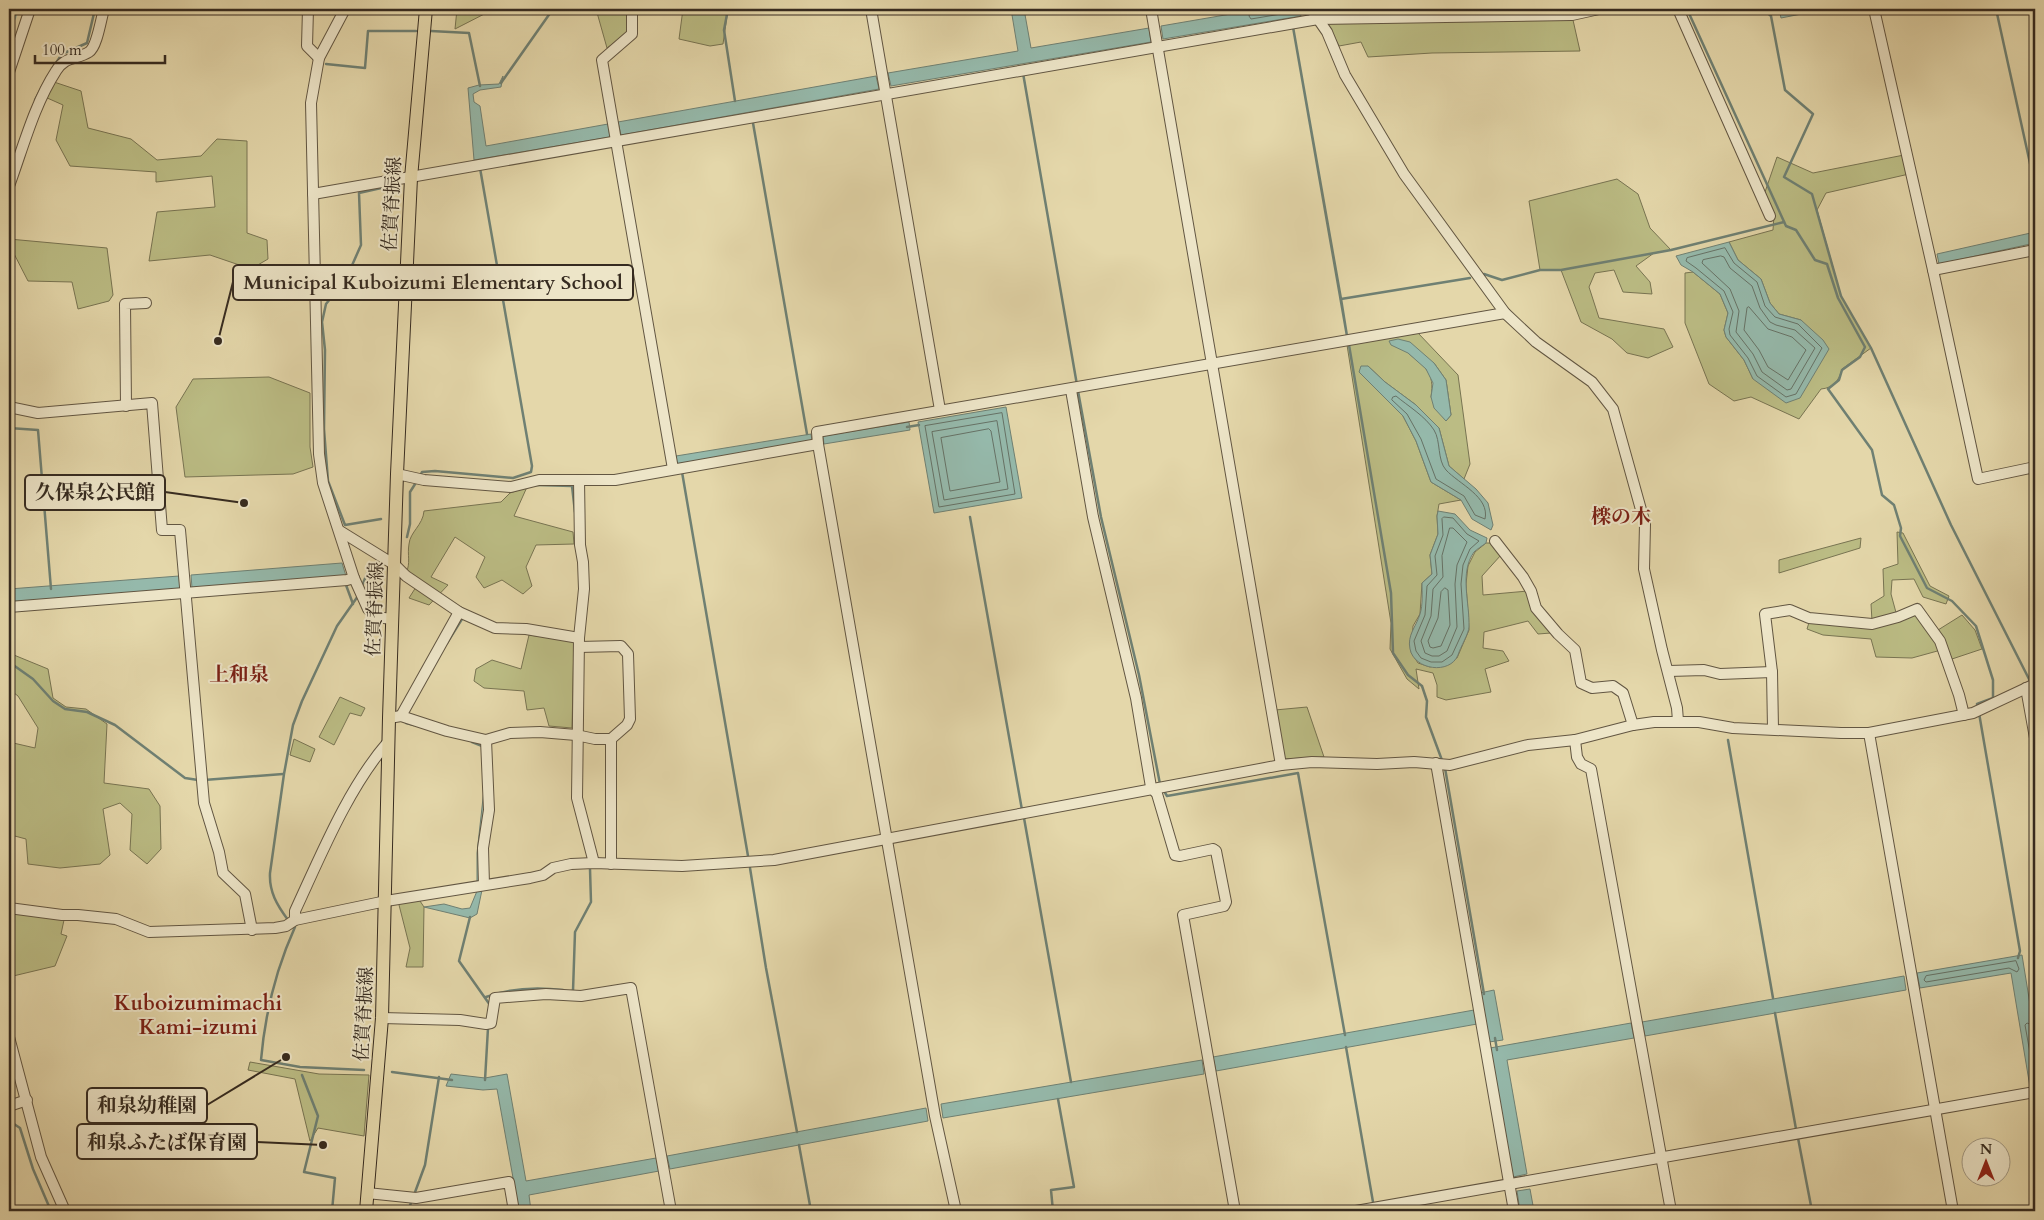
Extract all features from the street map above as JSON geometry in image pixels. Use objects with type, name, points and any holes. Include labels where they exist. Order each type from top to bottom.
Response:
[{"type":"main road","name":"佐賀脊振線","points":[[366,1211],[382,1018],[388,742],[395,717],[392,619],[397,474],[411,178],[426,9]]},
{"type":"street","points":[[9,72],[30,9]]},
{"type":"street","points":[[9,186],[44,90],[57,68],[68,59],[89,52],[94,46],[104,9]]},
{"type":"street","points":[[308,9],[307,46],[319,58]]},
{"type":"street","points":[[345,9],[319,58],[311,103],[319,454],[323,483],[356,582],[372,615],[392,619]]},
{"type":"street","points":[[632,9],[632,34],[602,60],[673,469]]},
{"type":"street","points":[[871,9],[940,410]]},
{"type":"street","points":[[1151,9],[1281,765]]},
{"type":"street","points":[[313,194],[479,166],[615,134],[884,86],[1023,71],[1156,38],[1314,13],[1572,16],[1599,9]]},
{"type":"street","points":[[1678,9],[1770,216]]},
{"type":"street","points":[[1846,9],[1853,9]]},
{"type":"street","points":[[1874,9],[1934,270],[1978,479],[2035,467]]},
{"type":"street","points":[[1314,13],[1327,32],[1345,75],[1404,174],[1505,313],[1536,342],[1592,382],[1613,409],[1645,524],[1644,569],[1678,721]]},
{"type":"street","points":[[1934,270],[2035,250]]},
{"type":"street","points":[[126,406],[125,304],[146,303]]},
{"type":"street","points":[[956,1211],[935,1112],[885,839],[817,432],[940,410],[1076,389],[1505,313]]},
{"type":"street","points":[[1076,389],[1093,517],[1136,698],[1151,787],[1159,788]]},
{"type":"street","points":[[9,406],[38,413],[152,402],[162,530],[180,530],[204,803],[219,852],[223,873],[245,894],[252,930]]},
{"type":"street","points":[[397,474],[424,480],[511,487],[535,481],[615,480],[818,440]]},
{"type":"street","points":[[578,480],[580,545],[584,589],[579,642],[576,735],[577,798],[594,862]]},
{"type":"street","points":[[340,531],[395,565],[406,576],[459,612],[495,628],[526,629],[579,642],[621,646],[628,654],[630,719],[627,725],[611,739],[596,739],[576,735],[510,732],[486,740],[395,717],[459,612]]},
{"type":"street","points":[[1495,541],[1522,576],[1531,591],[1536,608],[1558,634],[1576,650],[1581,684],[1592,688],[1613,686],[1622,693],[1633,725]]},
{"type":"street","points":[[9,607],[347,580],[356,582]]},
{"type":"street","points":[[1773,730],[1772,672],[1765,614],[1790,610],[1808,618],[1872,624],[1898,617],[1917,609],[1940,641],[1960,695],[1973,713]]},
{"type":"street","points":[[1668,671],[1704,670],[1720,674],[1772,672]]},
{"type":"street","points":[[9,908],[62,915],[116,919],[149,932],[252,930],[386,901],[470,886],[530,878],[543,875],[553,868],[571,864],[594,862],[682,866],[748,863],[1281,765],[1312,762],[1436,763],[1450,765],[1528,745],[1576,740],[1633,725],[1654,722],[1699,722],[1733,728],[1869,733],[1973,713],[2030,686],[2035,738]]},
{"type":"street","points":[[1869,733],[1953,1211]]},
{"type":"street","points":[[611,739],[611,864]]},
{"type":"street","points":[[484,885],[483,848],[489,810],[486,740]]},
{"type":"street","points":[[1576,740],[1577,758],[1581,764],[1591,769],[1671,1211]]},
{"type":"street","points":[[290,923],[340,816],[388,742]]},
{"type":"street","points":[[1436,763],[1480,1017],[1518,1183],[1514,1211]]},
{"type":"street","points":[[1159,788],[1157,794],[1175,855],[1180,856],[1213,849],[1216,851],[1226,902],[1224,906],[1183,915],[1235,1211]]},
{"type":"street","points":[[382,1018],[460,1020],[489,1024],[494,998],[546,994],[581,996],[631,988],[671,1211]]},
{"type":"street","points":[[9,1038],[41,1158],[65,1211]]},
{"type":"street","points":[[1356,1211],[2035,1093]]},
{"type":"street","points":[[9,1106],[27,1100]]},
{"type":"street","points":[[367,1193],[413,1198],[508,1182],[514,1211]]},
{"type":"green space","points":[[457,9],[494,9],[455,29]]},
{"type":"green space","points":[[596,9],[628,9],[628,33],[607,48]]},
{"type":"green space","points":[[683,9],[728,9],[723,44],[710,46],[679,39]]},
{"type":"green space","points":[[1484,9],[1581,9],[1573,20],[1580,51],[1432,53],[1368,57],[1361,42],[1339,46],[1327,23],[1485,20]]},
{"type":"green space","points":[[54,82],[81,91],[88,128],[131,139],[157,160],[201,156],[217,139],[247,141],[247,233],[267,240],[268,259],[251,269],[210,255],[149,261],[157,212],[215,207],[212,176],[156,182],[156,172],[70,166],[56,140],[63,105],[45,97]]},
{"type":"green space","points":[[1904,155],[1909,174],[1826,193],[1817,210],[1841,296],[1871,348],[1842,369],[1839,377],[1832,385],[1821,389],[1799,419],[1751,397],[1734,401],[1709,384],[1685,323],[1685,273],[1693,272],[1720,294],[1728,313],[1724,330],[1726,337],[1744,360],[1753,379],[1801,320],[1779,314],[1770,303],[1761,279],[1738,260],[1729,242],[1773,230],[1774,215],[1765,192],[1777,157],[1813,173]]},
{"type":"green space","points":[[1617,179],[1638,194],[1650,228],[1671,250],[1654,253],[1636,266],[1650,282],[1652,294],[1623,292],[1614,270],[1595,273],[1589,287],[1599,318],[1664,329],[1673,347],[1648,358],[1627,353],[1612,339],[1581,322],[1561,270],[1540,270],[1529,201]]},
{"type":"green space","points":[[9,239],[107,248],[113,295],[109,301],[78,309],[72,282],[28,281],[9,244]]},
{"type":"green space","points":[[1418,333],[1458,375],[1470,464],[1464,479],[1449,466],[1439,428],[1416,405],[1385,382],[1368,366],[1359,372],[1403,416],[1416,441],[1431,482],[1461,500],[1439,504],[1437,516],[1438,534],[1430,555],[1432,574],[1422,583],[1420,614],[1413,626],[1411,652],[1418,663],[1430,667],[1457,658],[1469,630],[1466,584],[1468,566],[1475,552],[1486,543],[1493,543],[1501,555],[1482,576],[1483,595],[1528,591],[1551,633],[1538,634],[1528,621],[1484,632],[1483,648],[1503,651],[1509,661],[1485,669],[1491,692],[1446,700],[1437,697],[1437,685],[1433,673],[1416,669],[1419,689],[1407,679],[1390,649],[1391,623],[1347,345]],"holes":[[[1408,353],[1434,363],[1446,380],[1451,415],[1446,421],[1431,397],[1430,376],[1424,366]]]},
{"type":"green space","points":[[269,377],[310,393],[310,447],[313,467],[293,474],[185,477],[176,407],[193,379]]},
{"type":"green space","points":[[527,487],[514,516],[573,532],[574,544],[536,545],[526,567],[532,586],[523,594],[502,580],[484,588],[476,577],[485,557],[455,537],[431,577],[448,585],[429,605],[409,598],[416,587],[406,573],[409,544],[424,511],[501,502],[510,493]]},
{"type":"green space","points":[[1897,532],[1903,533],[1930,586],[1949,596],[1946,604],[1923,597],[1914,579],[1892,580],[1891,594],[1898,620],[1916,612],[1941,650],[1912,658],[1876,657],[1871,639],[1823,635],[1807,629],[1811,616],[1872,621],[1871,604],[1884,596],[1883,569],[1898,564]]},
{"type":"green space","points":[[1861,538],[1860,548],[1779,573],[1779,560]]},
{"type":"green space","points":[[1962,615],[1975,630],[1982,649],[1952,659],[1938,630]]},
{"type":"green space","points":[[529,635],[574,641],[572,728],[549,726],[544,708],[527,710],[524,691],[484,688],[474,681],[476,669],[492,660],[521,669]]},
{"type":"green space","points":[[9,653],[48,669],[53,698],[66,707],[86,709],[107,724],[104,783],[149,789],[160,806],[161,849],[147,864],[130,850],[132,814],[120,803],[103,809],[110,855],[100,864],[60,868],[28,864],[26,839],[11,835],[9,742],[35,748],[38,728],[18,696],[9,689]]},
{"type":"green space","points":[[340,697],[365,708],[361,716],[350,713],[334,745],[319,737]]},
{"type":"green space","points":[[1307,707],[1324,757],[1283,759],[1275,710]]},
{"type":"green space","points":[[294,739],[315,749],[310,762],[290,755]]},
{"type":"green space","points":[[418,898],[424,907],[423,967],[406,967],[410,948],[398,901]]},
{"type":"green space","points":[[9,912],[64,920],[61,934],[67,936],[55,966],[9,977]]},
{"type":"green space","points":[[250,1062],[319,1074],[369,1075],[364,1136],[318,1128],[310,1141],[295,1079],[248,1070]]},
{"type":"water","points":[[1011,9],[1024,9],[1031,48],[1149,28],[1151,42],[891,86],[888,73],[1018,51]]},
{"type":"water","points":[[1260,9],[1299,9],[1301,16],[1163,39],[1161,26]]},
{"type":"water","points":[[1319,9],[1475,9],[1475,12],[1320,13]]},
{"type":"water","points":[[1779,9],[1827,9],[1781,18]]},
{"type":"water","points":[[503,76],[501,87],[480,90],[473,94],[474,102],[480,106],[486,146],[608,124],[610,137],[474,160],[468,88],[479,85],[499,84]]},
{"type":"water","points":[[876,76],[879,89],[621,135],[618,122]]},
{"type":"water","points":[[2035,232],[2035,243],[1939,264],[1937,254]]},
{"type":"water","points":[[1729,242],[1738,260],[1761,279],[1770,303],[1779,314],[1801,320],[1823,340],[1829,349],[1800,398],[1786,403],[1753,379],[1744,360],[1726,337],[1724,330],[1728,313],[1720,294],[1693,272],[1681,265],[1676,256]]},
{"type":"water","points":[[1398,339],[1410,342],[1434,363],[1446,380],[1451,415],[1446,421],[1434,408],[1431,397],[1433,383],[1426,369],[1408,353],[1391,345],[1389,341]]},
{"type":"water","points":[[1361,366],[1368,366],[1385,382],[1416,405],[1439,428],[1449,466],[1476,489],[1488,503],[1493,525],[1491,530],[1472,519],[1461,500],[1431,482],[1416,441],[1403,416],[1359,372]]},
{"type":"water","points":[[1006,407],[1022,498],[934,513],[918,422]]},
{"type":"water","points":[[909,422],[910,430],[824,444],[823,436]]},
{"type":"water","points":[[811,434],[812,441],[677,464],[676,456]]},
{"type":"water","points":[[1438,511],[1455,514],[1470,530],[1487,538],[1486,543],[1474,552],[1467,569],[1466,588],[1469,630],[1454,661],[1448,665],[1432,667],[1418,662],[1413,656],[1409,644],[1421,610],[1422,583],[1432,574],[1430,555],[1438,534]]},
{"type":"water","points":[[342,563],[346,576],[192,588],[191,575]]},
{"type":"water","points":[[179,576],[180,589],[9,602],[9,589]]},
{"type":"water","points":[[485,780],[482,890],[477,914],[470,918],[424,907],[444,904],[462,909],[470,908],[477,891],[477,853]]},
{"type":"water","points":[[2022,955],[2035,1035],[2035,1086],[2030,1087],[2011,973],[1920,988],[1917,973]]},
{"type":"water","points":[[1904,976],[1906,990],[1645,1036],[1642,1022]]},
{"type":"water","points":[[1494,990],[1503,1040],[1489,1042],[1480,993]]},
{"type":"water","points":[[1474,1010],[1477,1024],[1216,1071],[1213,1057]]},
{"type":"water","points":[[1631,1023],[1634,1038],[1507,1060],[1527,1174],[1513,1177],[1490,1048]]},
{"type":"water","points":[[1202,1060],[1204,1074],[943,1118],[941,1104]]},
{"type":"water","points":[[451,1074],[485,1078],[507,1074],[526,1181],[656,1158],[659,1171],[529,1195],[531,1211],[519,1211],[497,1089],[483,1090],[446,1086]]},
{"type":"water","points":[[926,1108],[928,1121],[670,1169],[667,1156]]},
{"type":"water","points":[[1530,1189],[1534,1211],[1520,1211],[1517,1191]]},
{"type":"waterway","points":[[9,16],[11,9]]},
{"type":"waterway","points":[[56,63],[62,54],[87,43],[95,9]]},
{"type":"waterway","points":[[501,83],[553,9]]},
{"type":"waterway","points":[[728,9],[724,30],[735,101]]},
{"type":"waterway","points":[[1687,9],[1786,226],[1796,230],[1815,260],[1827,264],[1838,298],[1865,347],[1860,357],[1842,370],[1839,380],[1828,389],[1872,450],[1882,495],[1894,505],[1901,528],[1900,536],[1927,588],[1952,601],[1976,626],[1993,680],[1993,698],[1977,704],[1978,707]]},
{"type":"waterway","points":[[1763,9],[1771,16],[1785,90],[1813,114],[1784,177],[1812,194],[1841,296],[1871,348],[1951,525],[2030,681],[2035,679]]},
{"type":"waterway","points":[[1996,9],[2035,186]]},
{"type":"waterway","points":[[1293,27],[1341,299],[1347,336],[1293,27]]},
{"type":"waterway","points":[[326,64],[365,68],[368,31],[416,31]]},
{"type":"waterway","points":[[431,31],[469,33],[480,86]]},
{"type":"waterway","points":[[1023,73],[1077,385]]},
{"type":"waterway","points":[[35,100],[45,81]]},
{"type":"waterway","points":[[753,123],[807,434]]},
{"type":"waterway","points":[[420,476],[422,472],[435,471],[513,478],[531,472],[532,466],[480,168]]},
{"type":"waterway","points":[[381,519],[345,525],[328,481],[324,429],[325,350],[322,322],[326,304],[346,279],[361,245],[359,193],[399,184]]},
{"type":"waterway","points":[[9,204],[14,185]]},
{"type":"waterway","points":[[1484,274],[1502,280],[1540,270],[1561,270],[1671,250],[1784,222]]},
{"type":"waterway","points":[[1341,299],[1470,278]]},
{"type":"waterway","points":[[1349,345],[1391,593],[1393,653],[1408,675],[1422,686],[1427,701],[1426,717],[1443,763]]},
{"type":"waterway","points":[[1078,391],[1101,517],[1139,675],[1160,784]]},
{"type":"waterway","points":[[907,427],[919,425]]},
{"type":"waterway","points":[[9,428],[38,430],[51,589]]},
{"type":"waterway","points":[[682,472],[748,856]]},
{"type":"waterway","points":[[407,537],[410,524],[410,492],[417,481]]},
{"type":"waterway","points":[[536,485],[572,486],[575,512]]},
{"type":"waterway","points":[[970,517],[1022,810]]},
{"type":"waterway","points":[[362,586],[368,571],[382,565]]},
{"type":"waterway","points":[[346,585],[353,604]]},
{"type":"waterway","points":[[288,920],[274,898],[270,873],[293,725],[302,701],[337,626],[358,596]]},
{"type":"waterway","points":[[447,643],[462,619]]},
{"type":"waterway","points":[[9,662],[33,679],[53,701],[65,709],[87,712],[115,725],[185,778],[198,780]]},
{"type":"waterway","points":[[1979,713],[2020,951],[2018,958]]},
{"type":"waterway","points":[[406,723],[414,725]]},
{"type":"waterway","points":[[1728,740],[1773,998]]},
{"type":"waterway","points":[[472,742],[482,746]]},
{"type":"waterway","points":[[1445,768],[1484,994]]},
{"type":"waterway","points":[[1164,791],[1167,796],[1298,773],[1345,1035]]},
{"type":"waterway","points":[[204,780],[283,774]]},
{"type":"waterway","points":[[1024,818],[1071,1082]]},
{"type":"waterway","points":[[750,868],[766,968],[797,1132]]},
{"type":"waterway","points":[[571,991],[573,991],[575,932],[591,902],[590,869]]},
{"type":"waterway","points":[[470,917],[459,961],[490,1005]]},
{"type":"waterway","points":[[292,924],[295,927],[277,975],[265,1026],[261,1060],[300,1067],[364,1070]]},
{"type":"waterway","points":[[486,997],[524,989],[563,990]]},
{"type":"waterway","points":[[1775,1013],[1796,1129]]},
{"type":"waterway","points":[[485,1080],[488,1028]]},
{"type":"waterway","points":[[1495,1038],[1497,1050]]},
{"type":"waterway","points":[[1346,1047],[1373,1202]]},
{"type":"waterway","points":[[392,1072],[452,1080]]},
{"type":"waterway","points":[[302,1075],[318,1116],[304,1172],[335,1178],[332,1211]]},
{"type":"waterway","points":[[414,1195],[425,1165],[439,1077]]},
{"type":"waterway","points":[[1053,1211],[1051,1190],[1074,1187],[1058,1099]]},
{"type":"waterway","points":[[14,1124],[20,1128],[33,1169],[51,1211]]},
{"type":"waterway","points":[[1798,1138],[1812,1211]]},
{"type":"waterway","points":[[799,1145],[811,1211]]},
{"type":"waterway","points":[[408,1211],[412,1200]]},
{"type":"place","name":"Municipal Kuboizumi Elementary School","points":[[218,341]]},
{"type":"place","name":"久保泉公民館","points":[[244,503]]},
{"type":"place","name":"和泉幼稚園","points":[[286,1057]]},
{"type":"place","name":"和泉ふたば保育園","points":[[323,1145]]},
{"type":"district","name":"檪の木","points":[[1621,516]]},
{"type":"district","name":"上和泉","points":[[239,674]]},
{"type":"district","name":"Kuboizumimachi Kami-izumi","points":[[198,1015]]}]
